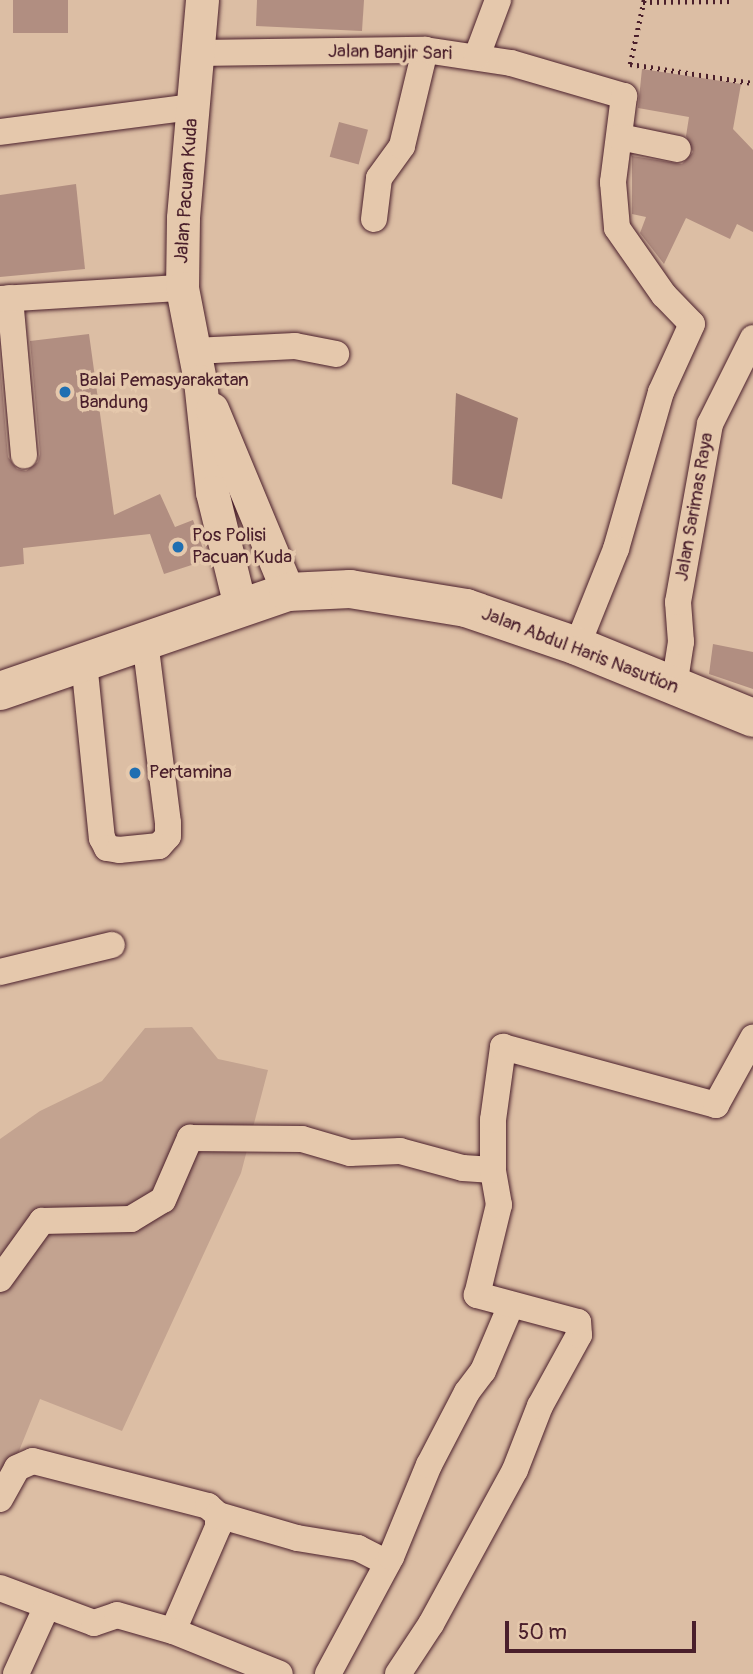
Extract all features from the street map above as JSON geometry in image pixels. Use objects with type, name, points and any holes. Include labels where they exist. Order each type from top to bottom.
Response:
[{"type":"highway","name":"Jalan Abdul Haris Nasution","points":[[0,691],[240,606],[288,592],[349,589],[402,594],[466,608],[577,646],[753,718]]},
{"type":"main road","name":"Jalan Pacuan Kuda","points":[[202,0],[182,288],[197,366],[212,492],[240,606]]},
{"type":"main road","name":"Jalan Pacuan Kuda","points":[[197,366],[288,592]]},
{"type":"street","points":[[477,56],[498,0]]},
{"type":"street","name":"Jalan Banjir Sari","points":[[198,53],[425,50],[477,56],[622,94]]},
{"type":"street","points":[[374,219],[379,178],[402,146],[425,50]]},
{"type":"street","points":[[577,646],[616,549],[661,392],[690,335],[687,314],[664,295],[617,228],[613,182],[620,137],[622,94]]},
{"type":"street","points":[[0,132],[193,107]]},
{"type":"street","points":[[620,137],[678,149]]},
{"type":"street","points":[[24,455],[5,298],[182,288]]},
{"type":"street","name":"Jalan Sarimas Raya","points":[[681,642],[678,603],[709,424],[753,338]]},
{"type":"street","points":[[197,366],[281,346],[336,354]]},
{"type":"street","points":[[674,687],[681,642],[695,606],[740,363]]},
{"type":"street","points":[[85,662],[102,838],[107,848],[119,850],[159,846],[168,836],[169,823],[145,641]]},
{"type":"street","points":[[0,972],[113,945]]},
{"type":"street","points":[[398,1674],[432,1624],[509,1481],[540,1406],[579,1335],[578,1322],[477,1295],[499,1205],[493,1170],[493,1120],[503,1047],[716,1105],[753,1038]]},
{"type":"street","points":[[0,1279],[42,1221],[131,1219],[163,1199],[190,1138],[251,1135],[302,1139],[350,1153],[400,1151],[463,1168],[493,1170]]},
{"type":"street","points":[[328,1674],[387,1563],[429,1465],[467,1392],[483,1371],[511,1305]]},
{"type":"street","points":[[0,1499],[17,1468],[33,1461],[208,1506],[218,1515],[297,1538],[358,1548],[387,1563]]},
{"type":"street","points":[[173,1631],[218,1527],[218,1515]]},
{"type":"street","points":[[0,1588],[94,1623],[117,1615],[173,1631],[279,1674]]},
{"type":"street","points":[[16,1674],[47,1606]]},
{"type":"path","points":[[622,94],[644,1],[734,1]]},
{"type":"path","points":[[629,64],[753,83]]},
{"type":"shaded area","points":[[456,393],[518,418],[502,499],[452,484]]},
{"type":"shaded area","points":[[192,1027],[218,1059],[268,1070],[241,1173],[122,1431],[40,1399],[0,1498],[0,1139],[40,1111],[102,1081],[145,1028]]},
{"type":"building","points":[[13,0],[68,0],[68,33],[13,33]]},
{"type":"building","points":[[257,0],[364,0],[362,31],[256,26]]},
{"type":"building","points":[[642,69],[741,84],[733,129],[753,150],[753,232],[737,224],[730,239],[686,218],[664,264],[640,233],[646,217],[632,214],[632,156],[682,164],[693,152],[686,136],[689,117],[638,108]]},
{"type":"building","points":[[339,122],[368,130],[359,165],[330,157]]},
{"type":"building","points":[[76,184],[85,269],[0,277],[0,195]]},
{"type":"building","points":[[89,334],[114,515],[160,494],[175,527],[193,520],[207,560],[164,574],[150,534],[23,548],[24,564],[0,567],[0,363],[8,457],[17,469],[26,471],[38,462],[40,454],[30,341]]},
{"type":"building","points":[[713,644],[753,652],[753,689],[709,674]]},
{"type":"place","name":"Balai Pemasyarakatan Bandung","points":[[65,392]]},
{"type":"place","name":"Pos Polisi Pacuan Kuda","points":[[178,547]]},
{"type":"place","name":"Pertamina","points":[[135,773]]}]
